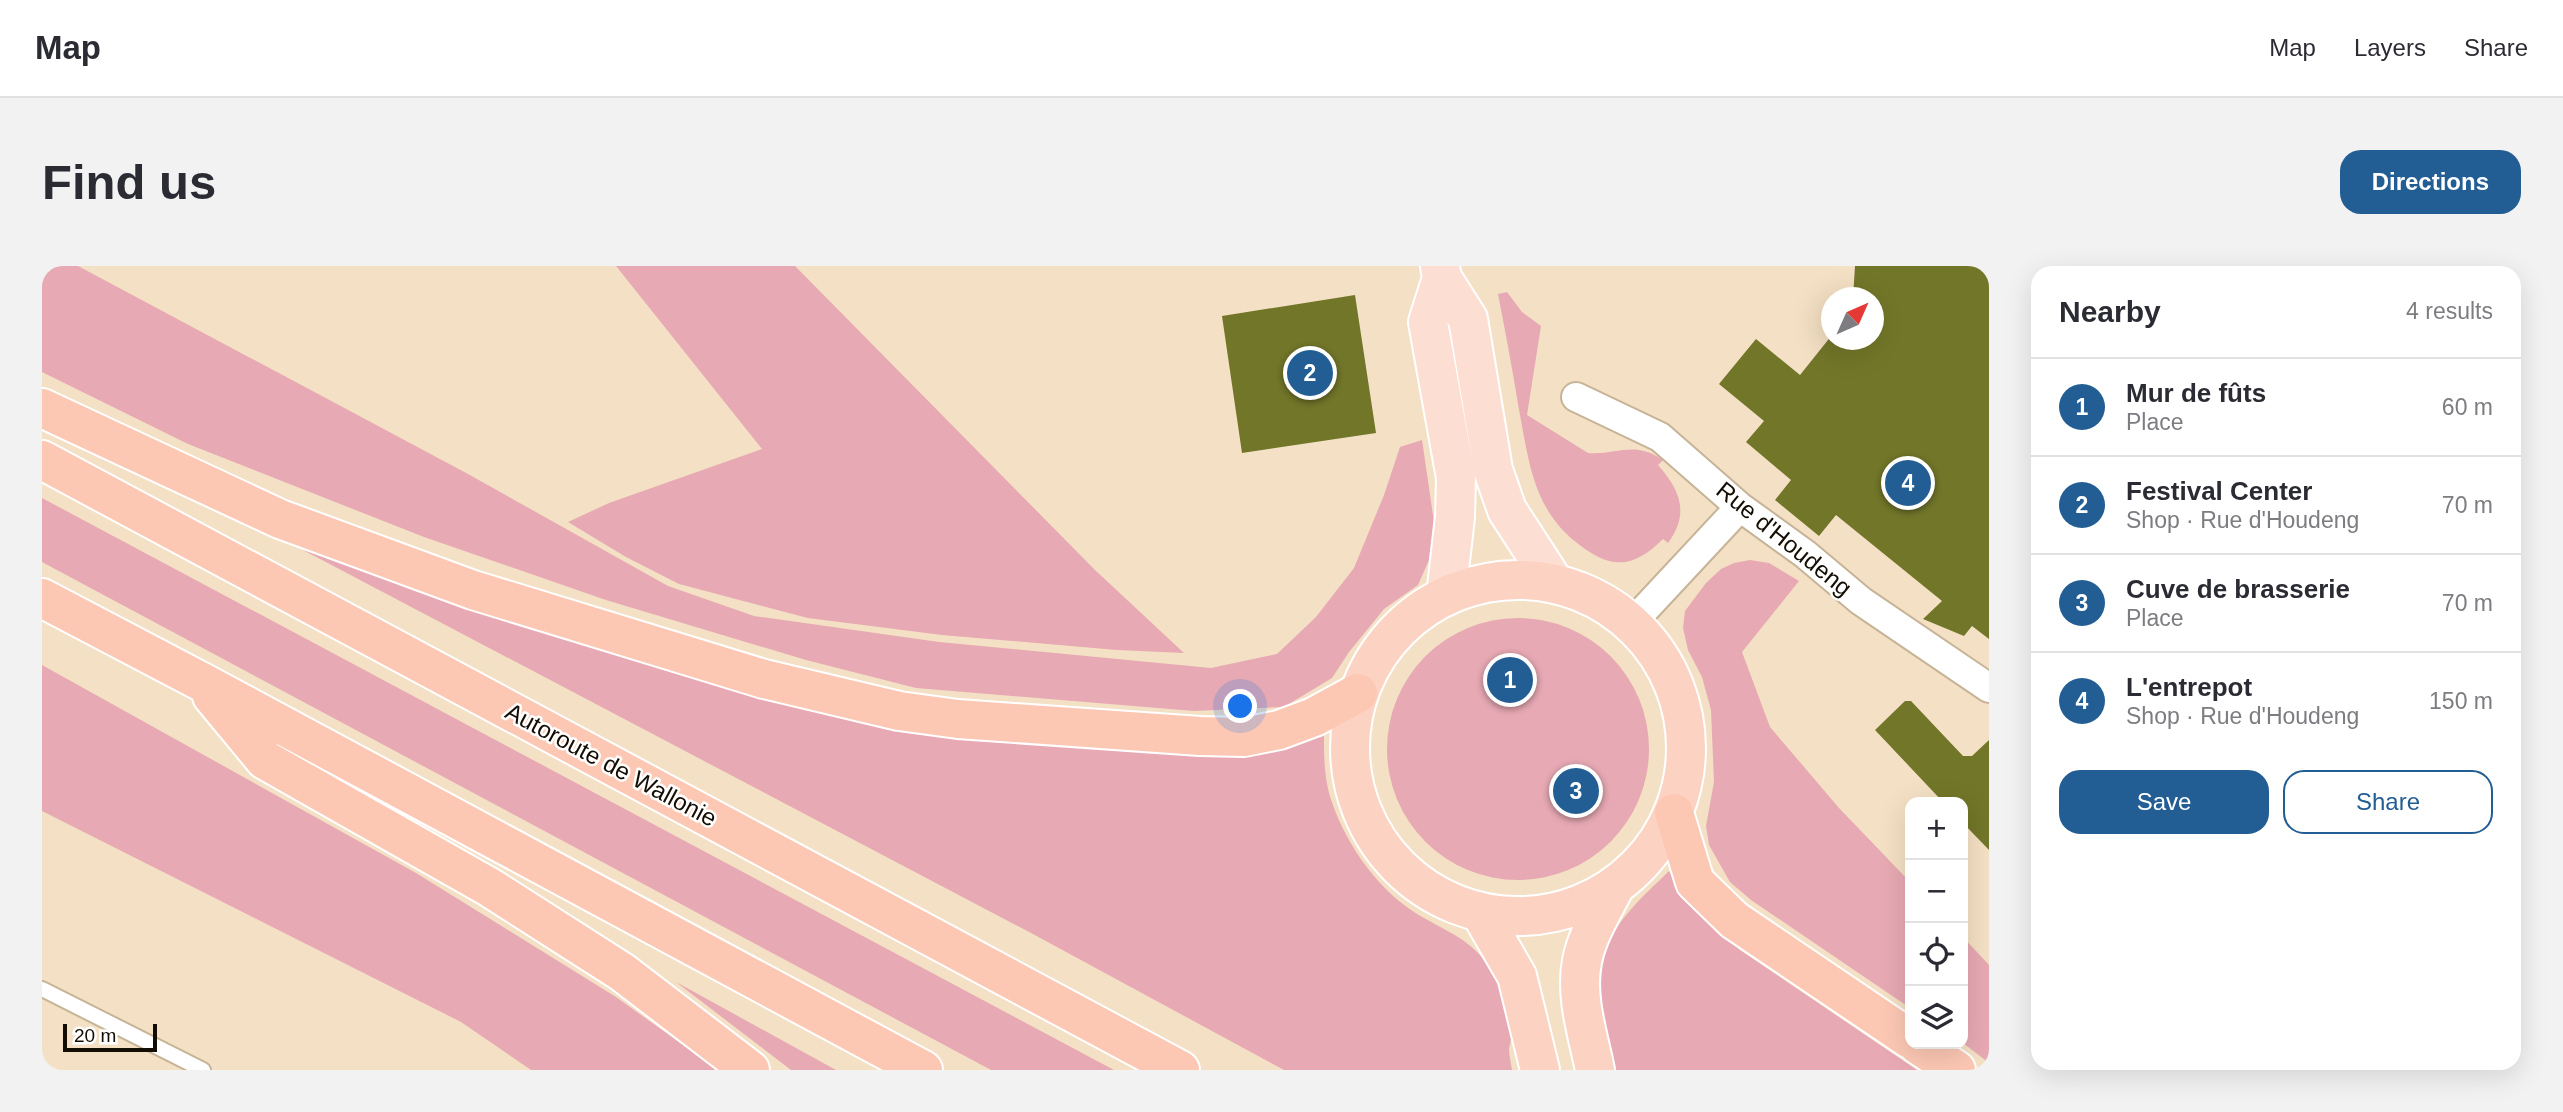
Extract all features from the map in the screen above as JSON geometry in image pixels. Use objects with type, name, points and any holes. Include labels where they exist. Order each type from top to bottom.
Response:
[{"type":"highway","points":[[42,408],[280,519],[473,590],[764,679],[899,711],[958,719],[1244,737],[1279,730],[1358,693]]},
{"type":"highway","name":"Autoroute de Wallonie","points":[[42,460],[1180,1070]]},
{"type":"highway","points":[[1518,580],[1555,584],[1596,599],[1631,624],[1658,655],[1677,692],[1685,732],[1685,773],[1674,813],[1650,854],[1615,886],[1578,906],[1546,915],[1513,917],[1480,912],[1442,899],[1408,876],[1381,847],[1362,811],[1351,773],[1350,733],[1358,693],[1372,663],[1392,635],[1417,613],[1446,596],[1481,584],[1518,580]]},
{"type":"highway","points":[[42,598],[923,1070]]},
{"type":"highway","points":[[200,681],[265,760],[489,887],[622,972],[750,1070]]},
{"type":"highway","points":[[1674,813],[1695,882],[1734,920],[1905,1036]]},
{"type":"highway","points":[[1595,1070],[1581,999],[1581,963],[1587,942],[1615,886]]},
{"type":"highway","points":[[1480,912],[1517,976],[1540,1069]]},
{"type":"highway","points":[[1924,1049],[1956,1070]]},
{"type":"main road","points":[[1441,272],[1468,319],[1493,470],[1507,510],[1555,584]]},
{"type":"main road","points":[[1441,272],[1428,322],[1456,478],[1455,517],[1446,596]]},
{"type":"street","name":"Rue d'Houdeng","points":[[1576,397],[1660,437],[1740,507],[1805,554],[1861,601],[1989,688]]},
{"type":"street","points":[[1631,624],[1740,507]]},
{"type":"lane","points":[[42,989],[203,1070]]},
{"type":"shaded area","points":[[42,266],[78,266],[468,474],[668,586],[754,616],[939,642],[1211,668],[1277,654],[1316,617],[1354,568],[1384,495],[1400,447],[1422,440],[1434,522],[1429,560],[1418,585],[1384,609],[1332,678],[1284,707],[1194,711],[916,688],[806,660],[606,600],[424,537],[188,444],[42,372]]},
{"type":"shaded area","points":[[616,266],[795,266],[1095,570],[1184,653],[942,635],[808,618],[679,584],[626,557],[568,522],[609,503],[762,449]]},
{"type":"shaded area","points":[[1507,292],[1522,312],[1541,326],[1527,415],[1588,453],[1634,450],[1653,454],[1663,460],[1658,465],[1672,484],[1680,502],[1679,522],[1668,543],[1663,539],[1647,553],[1631,561],[1613,562],[1593,554],[1573,540],[1546,507],[1531,470],[1526,449],[1498,294]]},
{"type":"shaded area","points":[[42,498],[1114,1070],[991,1070],[42,562]]},
{"type":"shaded area","points":[[306,542],[857,719],[1217,753],[1283,749],[1324,735],[1329,793],[1342,827],[1361,860],[1399,901],[1472,947],[1495,978],[1507,1003],[1511,1020],[1509,1049],[1512,1070],[1284,1070],[1031,933],[303,550]]},
{"type":"shaded area","points":[[1750,560],[1769,563],[1799,581],[1742,652],[1770,727],[1839,808],[1905,877],[1905,1005],[1751,900],[1730,882],[1709,845],[1706,826],[1714,782],[1711,710],[1702,677],[1688,650],[1683,628],[1685,611],[1706,583],[1721,569]]},
{"type":"shaded area","points":[[1518,618],[1544,621],[1568,628],[1591,640],[1611,656],[1627,676],[1639,699],[1646,723],[1649,749],[1646,775],[1639,799],[1627,822],[1611,842],[1591,858],[1568,870],[1544,877],[1518,880],[1492,877],[1468,870],[1445,858],[1425,842],[1409,822],[1397,799],[1390,775],[1387,749],[1390,723],[1397,699],[1409,676],[1425,656],[1445,640],[1468,628],[1492,621]]},
{"type":"shaded area","points":[[42,665],[416,873],[616,997],[718,1070],[531,1070],[461,1022],[42,811]]},
{"type":"shaded area","points":[[1669,871],[1692,907],[1740,950],[1917,1070],[1612,1070],[1601,989],[1607,950],[1627,914]]},
{"type":"shaded area","points":[[1968,942],[1989,965],[1989,1063],[1968,1047]]},
{"type":"shaded area","points":[[676,982],[836,1070],[791,1070]]},
{"type":"building","points":[[1855,266],[1989,266],[1989,639],[1972,626],[1964,636],[1923,619],[1942,601],[1836,515],[1819,536],[1775,500],[1791,480],[1746,442],[1764,421],[1719,384],[1756,339],[1800,375],[1821,349],[1884,350],[1884,287],[1854,287]]},
{"type":"building","points":[[1355,295],[1376,433],[1242,453],[1222,316]]},
{"type":"building","points":[[1905,701],[1911,701],[1963,756],[1972,756],[1989,740],[1989,850],[1968,828],[1968,797],[1938,797],[1875,730]]},
{"type":"place","name":"Festival Center","points":[[1310,373]]},
{"type":"place","name":"L'entrepot","points":[[1908,483]]},
{"type":"place","name":"Mur de fûts","points":[[1510,680]]},
{"type":"place","name":"Cuve de brasserie","points":[[1576,791]]}]
